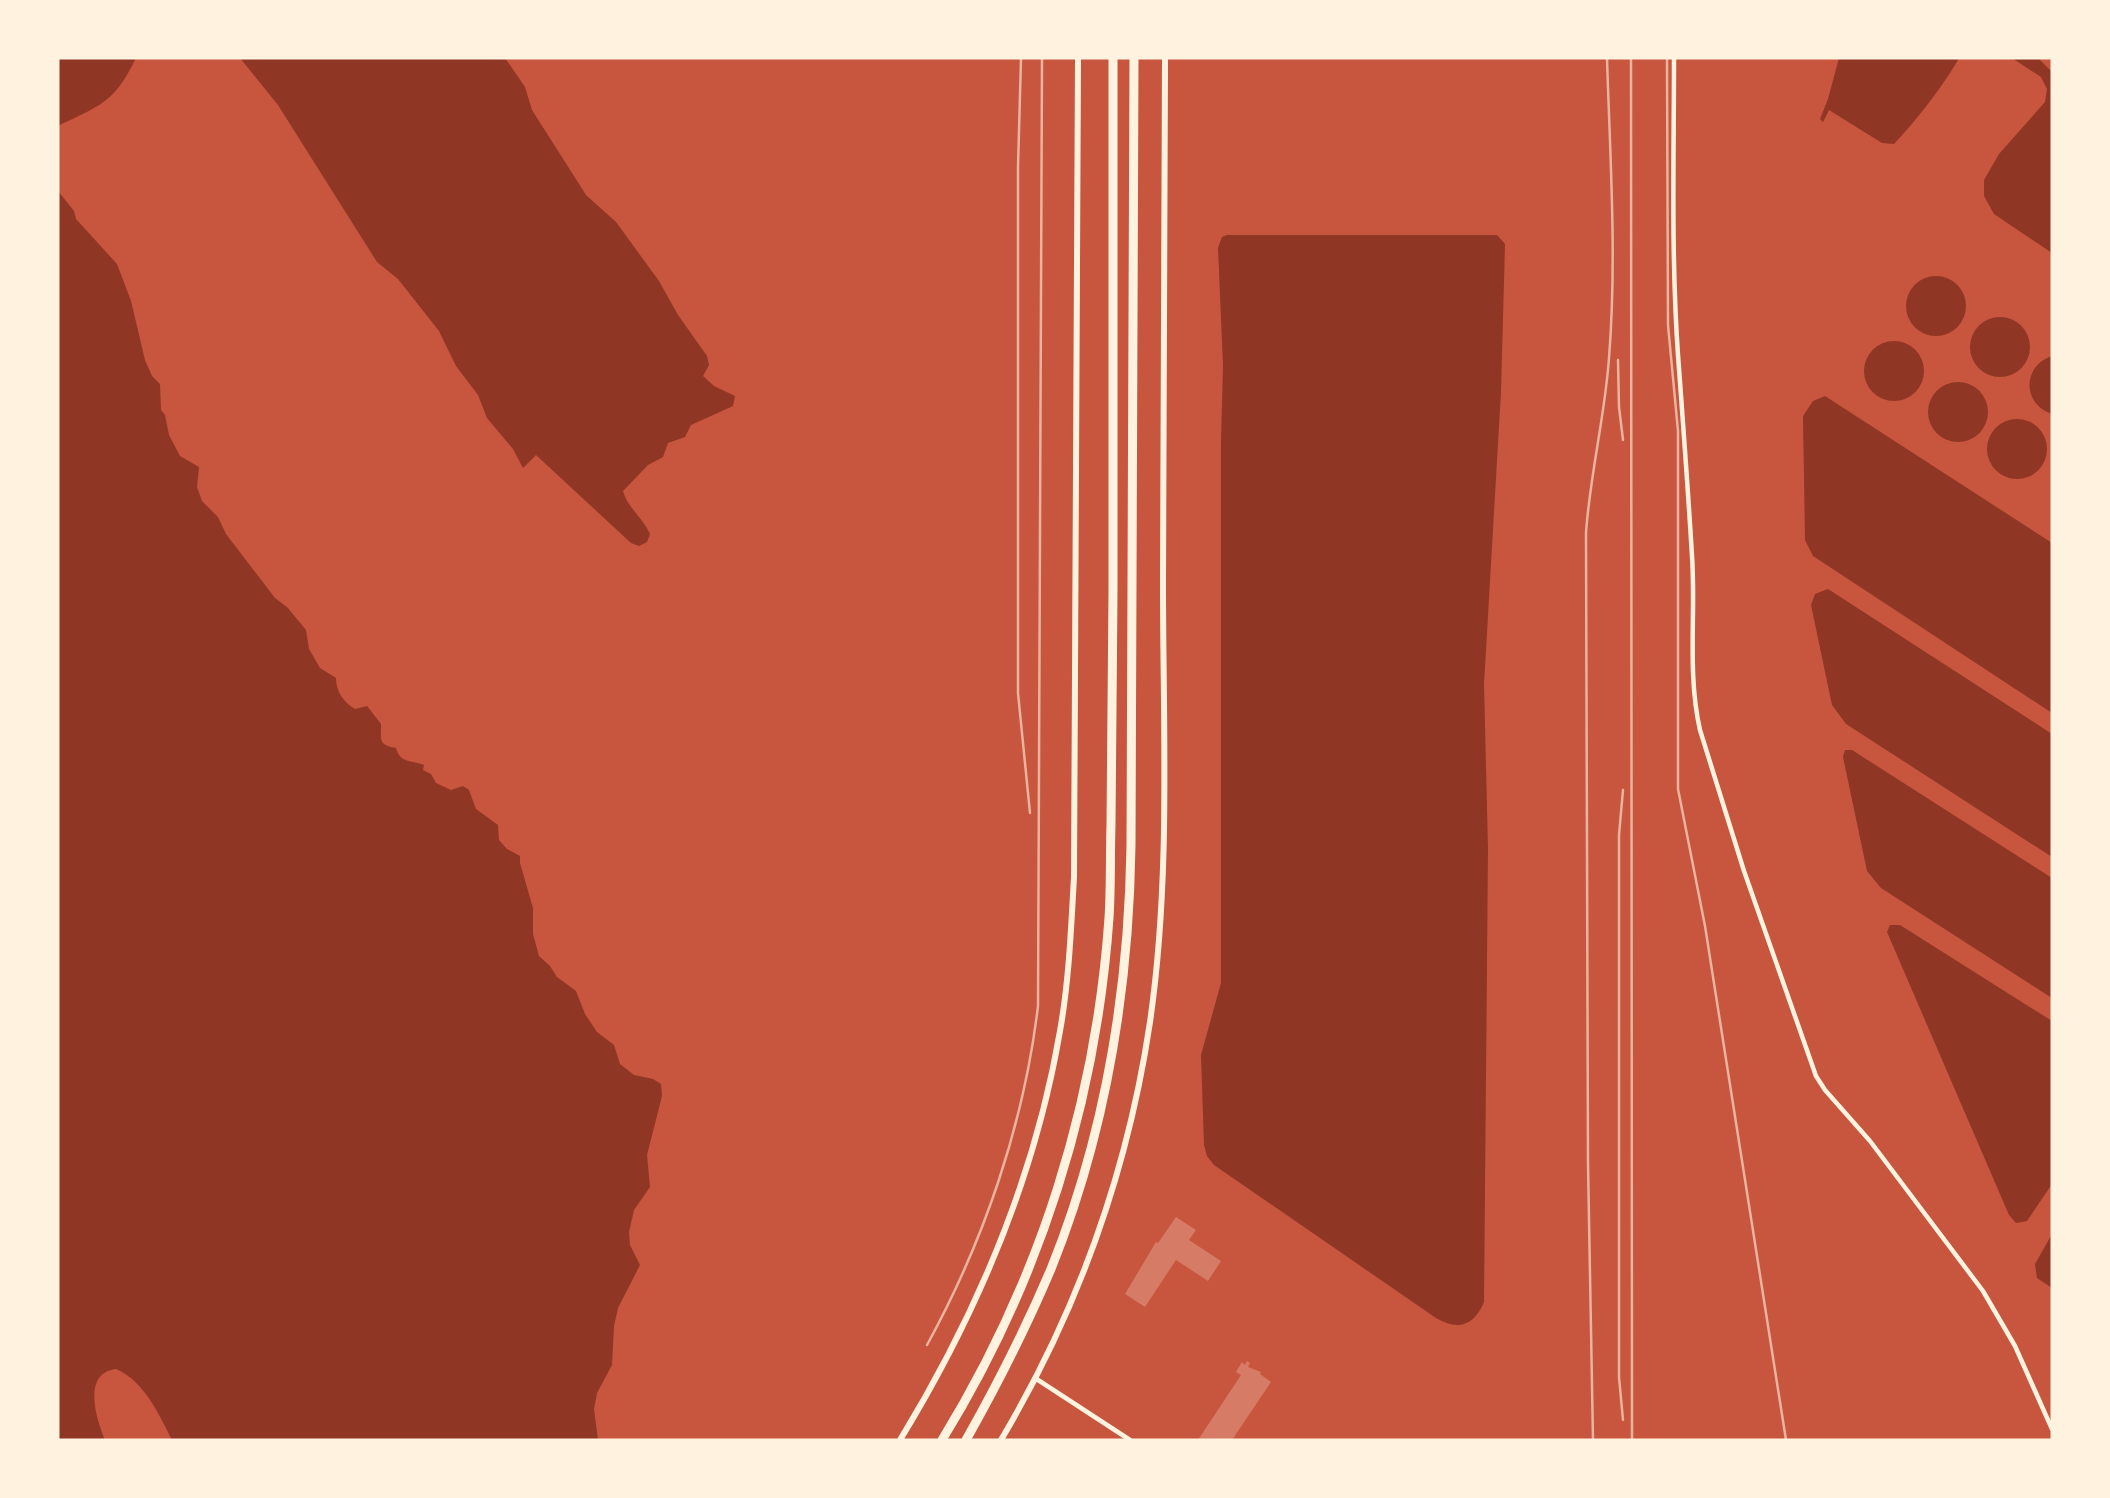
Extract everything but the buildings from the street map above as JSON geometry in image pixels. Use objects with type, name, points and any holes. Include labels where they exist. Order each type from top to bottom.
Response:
[{"type":"highway","points":[[942,1440],[987,1362],[1020,1291],[1047,1223],[1069,1157],[1093,1055],[1102,994],[1110,915],[1112,778],[1113,58]]},
{"type":"highway","points":[[966,1440],[1024,1331],[1065,1232],[1100,1113],[1112,1060],[1121,998],[1127,944],[1131,845],[1134,58]]},
{"type":"street","points":[[900,1440],[947,1361],[997,1254],[1036,1136],[1060,1030],[1070,951],[1074,877],[1078,58]]},
{"type":"street","points":[[1001,1440],[1035,1378],[1078,1286],[1112,1190],[1143,1065],[1156,969],[1163,832],[1165,58]]},
{"type":"street","points":[[1674,58],[1677,341],[1692,564],[1694,707],[1700,730],[1744,871],[1816,1076],[1825,1090],[1870,1140],[1983,1291],[2015,1346],[2052,1429]]},
{"type":"street","points":[[1035,1378],[1130,1440]]},
{"type":"shaded area","points":[[58,58],[136,58],[121,85],[105,101],[58,126]]},
{"type":"shaded area","points":[[240,58],[505,58],[525,87],[532,110],[586,195],[616,222],[659,281],[678,315],[707,356],[709,365],[703,376],[714,386],[735,396],[733,406],[691,425],[685,437],[668,443],[663,457],[648,465],[623,491],[650,534],[647,542],[639,546],[631,543],[536,455],[523,468],[513,449],[487,418],[478,395],[456,366],[439,331],[398,279],[377,262],[278,105]]},
{"type":"shaded area","points":[[1839,58],[1959,58],[1946,80],[1894,144],[1882,143],[1829,110],[1823,122],[1820,119]]},
{"type":"shaded area","points":[[2012,58],[2038,58],[2051,71],[2052,253],[1994,214],[1984,196],[1984,180],[1999,154],[2045,102],[2047,89],[2041,77]]},
{"type":"shaded area","points":[[58,191],[74,211],[76,219],[117,264],[131,301],[145,360],[152,376],[160,384],[161,410],[165,415],[169,435],[180,456],[199,467],[197,487],[202,501],[218,517],[226,534],[275,598],[287,607],[306,630],[309,649],[320,668],[336,678],[337,687],[344,700],[355,709],[367,706],[381,724],[383,743],[396,748],[404,759],[424,765],[423,770],[431,774],[436,783],[451,790],[463,786],[469,790],[476,809],[498,825],[499,840],[507,849],[520,856],[533,908],[533,934],[539,956],[557,977],[576,991],[585,1014],[597,1032],[614,1045],[620,1064],[634,1075],[653,1079],[661,1084],[662,1096],[647,1155],[650,1187],[634,1210],[629,1232],[630,1245],[640,1265],[618,1308],[612,1365],[597,1393],[594,1409],[598,1440],[172,1440],[143,1390],[126,1374],[116,1369],[105,1372],[98,1379],[95,1388],[98,1421],[105,1440],[58,1440]]},
{"type":"shaded area","points":[[1497,235],[1505,244],[1501,392],[1484,684],[1488,849],[1484,1302],[1475,1316],[1464,1324],[1451,1324],[1436,1318],[1214,1165],[1207,1156],[1204,1145],[1201,1055],[1221,983],[1223,365],[1218,248],[1222,237]]},
{"type":"shaded area","points":[[1936,276],[1953,281],[1961,289],[1966,306],[1961,323],[1953,331],[1936,336],[1919,331],[1911,323],[1906,306],[1911,289],[1919,281]]},
{"type":"shaded area","points":[[2000,317],[2017,322],[2025,330],[2030,347],[2025,364],[2017,372],[2000,377],[1983,372],[1975,364],[1970,347],[1975,330],[1983,322]]},
{"type":"shaded area","points":[[1894,341],[1911,346],[1919,354],[1924,371],[1919,388],[1911,396],[1894,401],[1877,396],[1869,388],[1864,371],[1869,354],[1877,346]]},
{"type":"shaded area","points":[[2052,356],[2052,414],[2035,402],[2029,385],[2035,368]]},
{"type":"shaded area","points":[[1958,382],[1975,387],[1983,395],[1988,412],[1983,429],[1975,437],[1958,442],[1941,437],[1933,429],[1928,412],[1933,395],[1941,387]]},
{"type":"shaded area","points":[[1825,396],[2052,543],[2052,713],[1813,556],[1805,540],[1803,416],[1813,401]]},
{"type":"shaded area","points":[[2017,419],[2034,424],[2042,432],[2047,449],[2042,466],[2034,474],[2017,479],[2000,474],[1992,466],[1987,449],[1992,432],[2000,424]]},
{"type":"shaded area","points":[[1828,589],[2052,734],[2052,857],[1846,724],[1832,705],[1811,605],[1815,594]]},
{"type":"shaded area","points":[[1845,750],[1852,750],[2052,878],[2052,998],[1881,888],[1867,871],[1843,757]]},
{"type":"shaded area","points":[[1890,925],[1900,925],[2052,1021],[2052,1184],[2027,1221],[2016,1223],[2009,1215],[1887,932]]},
{"type":"shaded area","points":[[2052,1234],[2052,1288],[2037,1278],[2035,1264]]},
{"type":"railway","points":[[1021,58],[1018,167],[1018,693],[1030,813]]},
{"type":"railway","points":[[927,1345],[966,1265],[999,1181],[1023,1094],[1038,1006],[1042,58]]},
{"type":"railway","points":[[1593,1440],[1588,1163],[1586,533],[1607,380],[1611,320],[1612,208],[1607,58]]},
{"type":"railway","points":[[1631,58],[1632,1440]]},
{"type":"railway","points":[[1667,58],[1668,325],[1678,431],[1678,789],[1705,926],[1786,1440]]},
{"type":"railway","points":[[1618,360],[1623,440]]},
{"type":"railway","points":[[1623,790],[1619,835],[1619,1377],[1623,1420]]}]
